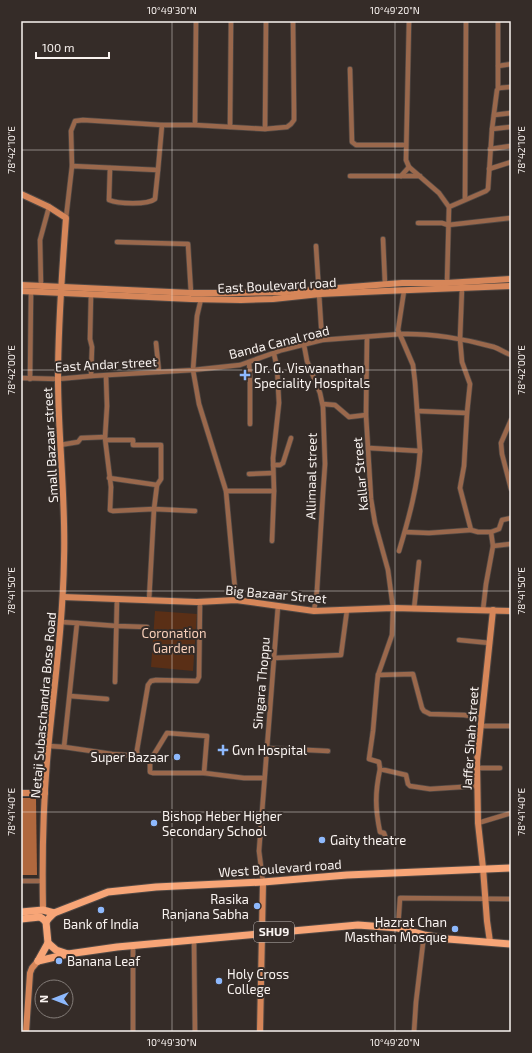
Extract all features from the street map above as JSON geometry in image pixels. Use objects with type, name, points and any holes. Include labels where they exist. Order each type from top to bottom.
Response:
[{"type":"main road","points":[[21,194],[66,218]]},
{"type":"main road","name":"Small Bazaar street","points":[[63,597],[64,498],[60,445],[58,379],[60,290],[66,218]]},
{"type":"main road","points":[[21,285],[41,286],[60,290],[191,293],[320,292],[385,284],[447,283],[511,279]]},
{"type":"main road","name":"East Boulevard road","points":[[21,291],[31,292],[60,290],[91,294],[234,300],[273,299],[320,292],[404,291],[511,286]]},
{"type":"main road","name":"Big Bazaar Street","points":[[63,597],[200,602],[236,600],[314,611],[393,608],[511,611]]},
{"type":"main road","name":"Netaji Subaschandra Bose Road","points":[[43,910],[45,793],[63,597]]},
{"type":"main road","name":"Jaffer Shah street","points":[[490,942],[478,823],[477,768],[480,726],[493,610]]},
{"type":"main road","points":[[21,793],[45,793]]},
{"type":"main road","name":"West Boulevard road","points":[[54,913],[108,892],[156,887],[263,882],[347,875],[511,868]]},
{"type":"main road","points":[[260,1032],[263,882]]},
{"type":"main road","points":[[21,912],[43,910],[54,913],[46,922]]},
{"type":"main road","points":[[21,919],[40,917],[44,919],[46,922],[48,943],[30,973],[26,1032]]},
{"type":"main road","name":"SHU9","points":[[38,961],[68,954],[133,946],[358,925],[398,928],[424,935],[448,939],[511,944]]},
{"type":"main road","points":[[48,943],[56,950],[68,954]]},
{"type":"street","points":[[195,125],[196,21]]},
{"type":"street","points":[[230,128],[231,21]]},
{"type":"street","points":[[265,129],[266,21]]},
{"type":"street","points":[[66,218],[72,166],[71,131],[75,121],[82,120],[265,129],[287,127],[292,124],[294,120],[293,21]]},
{"type":"street","points":[[409,21],[406,160],[409,167],[439,193],[449,207],[447,283]]},
{"type":"street","points":[[465,199],[466,21]]},
{"type":"street","points":[[449,207],[488,189],[490,149],[498,88],[498,21]]},
{"type":"street","points":[[498,66],[511,64]]},
{"type":"street","points":[[350,68],[352,142],[356,145],[406,144]]},
{"type":"street","points":[[498,88],[511,88]]},
{"type":"street","points":[[494,114],[511,113]]},
{"type":"street","points":[[110,168],[109,200],[149,203],[155,199],[162,125]]},
{"type":"street","points":[[492,129],[511,127]]},
{"type":"street","points":[[490,149],[511,146]]},
{"type":"street","points":[[489,168],[511,162]]},
{"type":"street","points":[[72,166],[158,170]]},
{"type":"street","points":[[401,176],[409,167]]},
{"type":"street","points":[[350,176],[420,176]]},
{"type":"street","points":[[41,286],[40,240],[49,208]]},
{"type":"street","points":[[418,223],[442,223],[448,225],[511,218]]},
{"type":"street","points":[[383,239],[385,284]]},
{"type":"street","points":[[117,242],[188,244],[191,293]]},
{"type":"street","points":[[316,246],[322,340]]},
{"type":"street","points":[[462,288],[460,340],[462,364],[470,383],[466,412],[464,466],[460,488],[471,530]]},
{"type":"street","points":[[399,550],[405,532],[417,480],[420,451],[413,365],[398,330],[404,291]]},
{"type":"street","points":[[30,378],[31,292]]},
{"type":"street","points":[[91,294],[91,376]]},
{"type":"street","points":[[200,299],[197,316],[193,370],[200,404],[226,491],[236,600]]},
{"type":"street","name":"Banda Canal road","points":[[193,370],[240,365],[286,349],[304,346],[322,340],[400,334],[460,340],[495,348],[511,355]]},
{"type":"street","name":"Kallar Street","points":[[367,337],[366,415],[371,499],[375,524],[388,570],[393,608],[392,635],[378,675],[374,711],[374,731],[369,757],[369,759],[379,762],[380,769]]},
{"type":"street","points":[[156,343],[159,372]]},
{"type":"street","name":"Allimaal street","points":[[304,346],[307,361],[323,404],[324,493],[317,590],[314,611]]},
{"type":"street","points":[[272,542],[274,491],[273,465],[279,403],[277,367],[274,354]]},
{"type":"street","points":[[249,362],[250,424]]},
{"type":"street","name":"East Andar street","points":[[21,378],[58,379],[193,370]]},
{"type":"street","points":[[106,376],[107,406],[105,438],[111,487],[109,508],[111,511],[154,509],[195,511]]},
{"type":"street","points":[[323,404],[336,405],[349,417],[366,415]]},
{"type":"street","points":[[417,411],[466,412]]},
{"type":"street","points":[[511,420],[501,443],[502,454],[511,489]]},
{"type":"street","points":[[60,445],[78,442],[81,438],[105,438],[133,440],[133,445],[161,446],[161,479],[157,485],[154,509],[149,601]]},
{"type":"street","points":[[273,465],[280,465],[283,463],[291,438]]},
{"type":"street","points":[[369,448],[420,451]]},
{"type":"street","points":[[249,474],[273,473]]},
{"type":"street","points":[[109,478],[157,485]]},
{"type":"street","points":[[226,491],[274,491]]},
{"type":"street","points":[[405,532],[429,533],[471,530],[478,532],[491,532],[499,529],[500,522],[502,520],[511,518]]},
{"type":"street","points":[[483,610],[493,546],[491,532]]},
{"type":"street","points":[[493,546],[511,544]]},
{"type":"street","points":[[414,608],[419,562]]},
{"type":"street","points":[[115,682],[117,599]]},
{"type":"street","points":[[139,756],[137,750],[148,686],[151,681],[197,681],[199,676],[200,602]]},
{"type":"street","name":"Singara Thoppu","points":[[263,882],[259,851],[278,606]]},
{"type":"street","points":[[274,658],[341,655],[347,610]]},
{"type":"street","points":[[61,622],[146,627]]},
{"type":"street","points":[[64,747],[77,623]]},
{"type":"street","points":[[460,640],[490,643]]},
{"type":"street","points":[[378,675],[414,674],[422,708],[430,714],[464,715],[481,718]]},
{"type":"street","points":[[70,696],[107,699]]},
{"type":"street","points":[[480,726],[511,726]]},
{"type":"street","points":[[204,773],[207,736],[167,733],[150,761],[150,772],[204,773],[244,778],[264,778]]},
{"type":"street","points":[[49,746],[139,756],[150,761]]},
{"type":"street","points":[[267,748],[328,751]]},
{"type":"street","points":[[477,768],[500,768]]},
{"type":"street","points":[[394,840],[386,840],[384,833],[380,832],[376,806],[376,791],[380,769],[406,775],[410,786],[430,789],[477,786]]},
{"type":"street","points":[[478,823],[511,813]]},
{"type":"street","points":[[21,881],[43,881]]},
{"type":"street","points":[[398,928],[400,898],[511,899]]},
{"type":"street","points":[[414,1032],[424,935]]},
{"type":"street","points":[[194,940],[195,1032]]},
{"type":"street","points":[[133,946],[133,1032]]},
{"type":"green space","name":"Coronation Garden","points":[[155,611],[197,614],[193,671],[151,667]]},
{"type":"shaded area","points":[[21,798],[36,798],[37,875],[21,875]]},
{"type":"place","name":"Dr. G. Viswanathan Speciality Hospitals","points":[[245,375]]},
{"type":"place","name":"Gvn Hospital","points":[[223,750]]},
{"type":"place","name":"Super Bazaar","points":[[177,757]]},
{"type":"place","name":"Bishop Heber Higher Secondary School","points":[[154,823]]},
{"type":"place","name":"Gaity theatre","points":[[322,840]]},
{"type":"place","name":"Rasika Ranjana Sabha","points":[[257,906]]},
{"type":"place","name":"Bank of India","points":[[101,910]]},
{"type":"place","name":"Hazrat Chan Masthan Mosque","points":[[455,929]]},
{"type":"place","name":"Banana Leaf","points":[[59,961]]},
{"type":"place","name":"Holy Cross College","points":[[219,981]]}]
